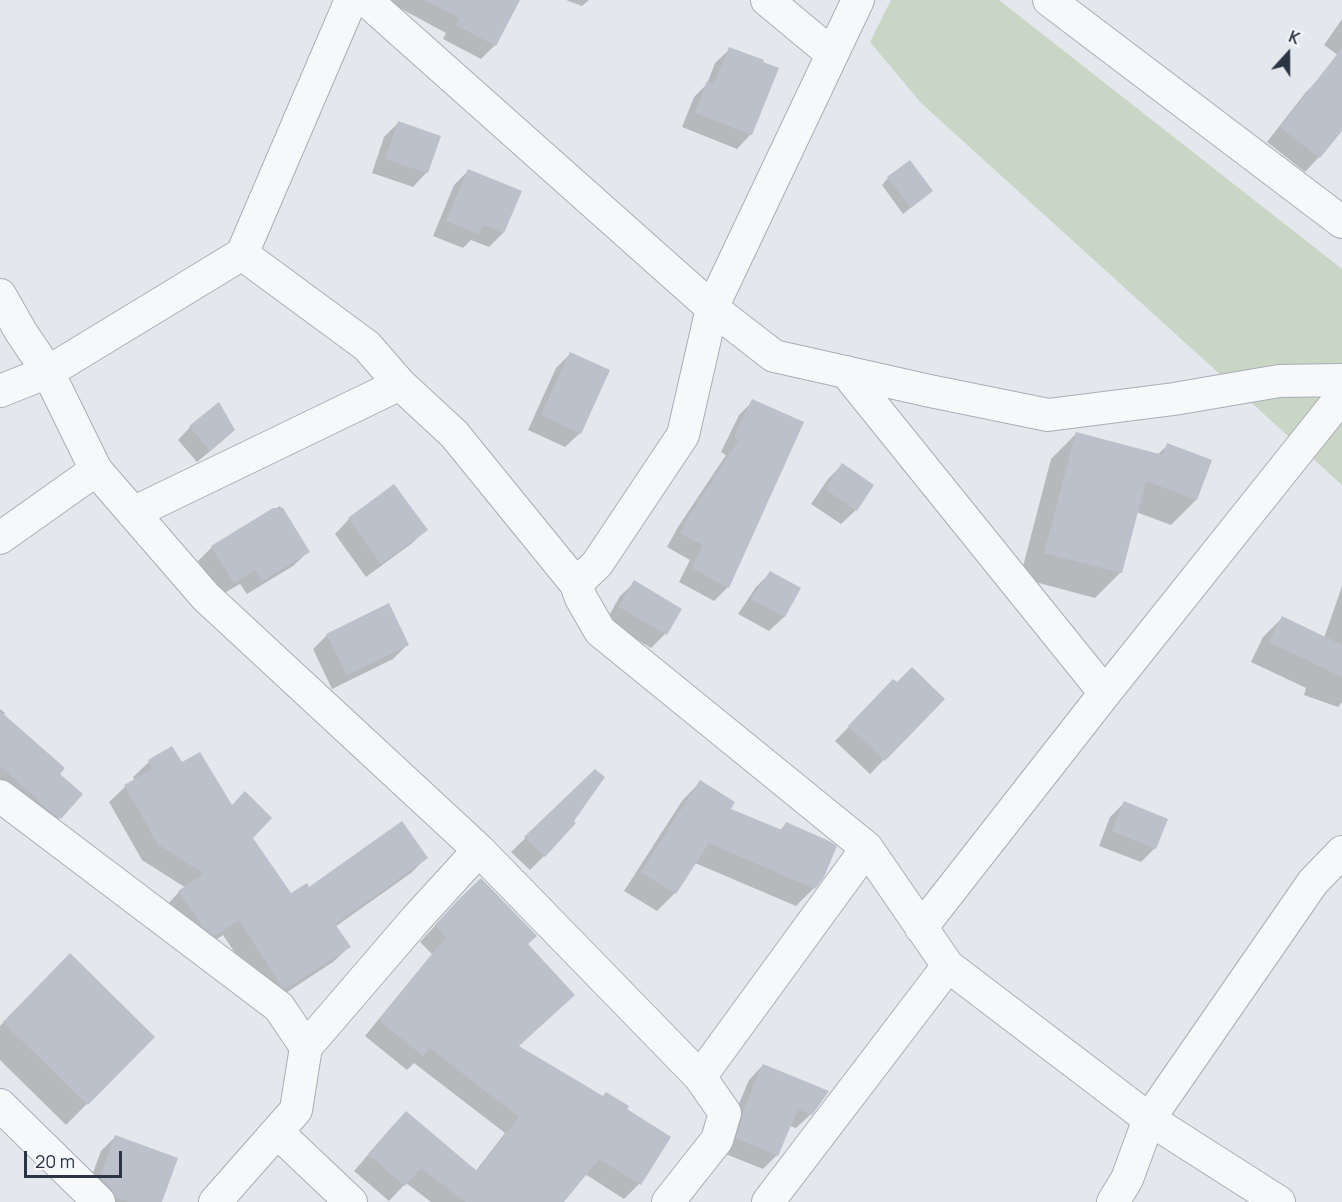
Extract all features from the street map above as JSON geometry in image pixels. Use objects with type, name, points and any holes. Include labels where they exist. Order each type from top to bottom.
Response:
[{"type":"street","points":[[0,391],[48,372],[242,254],[351,0]]},
{"type":"street","points":[[366,0],[712,308],[774,356],[1048,414],[1174,399],[1279,381],[1342,380]]},
{"type":"street","points":[[767,0],[832,54]]},
{"type":"street","points":[[576,584],[597,564],[683,435],[712,308],[858,0]]},
{"type":"street","points":[[1049,0],[1342,222]]},
{"type":"street","points":[[242,254],[367,346],[400,384],[454,434],[576,584],[580,598],[600,631],[867,848],[948,966],[1149,1119],[1279,1202]]},
{"type":"street","points":[[0,295],[48,372],[96,471],[206,597],[479,850],[700,1077],[726,1113],[717,1140],[668,1202]]},
{"type":"street","points":[[846,372],[1105,693]]},
{"type":"street","points":[[133,513],[400,384]]},
{"type":"street","points":[[921,928],[1342,396]]},
{"type":"street","points":[[0,538],[96,471]]},
{"type":"street","points":[[0,796],[279,1007],[306,1047]]},
{"type":"street","points":[[700,1077],[867,848]]},
{"type":"street","points":[[215,1202],[296,1110],[306,1047],[416,919],[479,850]]},
{"type":"street","points":[[1113,1202],[1127,1179],[1149,1119],[1313,882],[1342,852]]},
{"type":"street","points":[[768,1202],[948,966]]},
{"type":"street","points":[[0,1105],[99,1202]]},
{"type":"street","points":[[277,1132],[351,1202]]},
{"type":"green space","points":[[891,0],[999,0],[1342,269],[1342,485],[921,103],[870,42]]},
{"type":"building","points":[[425,0],[520,0],[496,46],[456,25],[459,18]]},
{"type":"building","points":[[729,47],[779,68],[752,135],[695,113],[707,81],[714,84]]},
{"type":"building","points":[[1342,48],[1342,131],[1320,158],[1280,127]]},
{"type":"building","points":[[398,121],[441,136],[428,173],[385,159]]},
{"type":"building","points":[[910,160],[933,191],[911,208],[887,177]]},
{"type":"building","points":[[468,169],[522,191],[504,233],[483,225],[479,234],[446,221]]},
{"type":"building","points":[[570,352],[610,370],[581,434],[541,415]]},
{"type":"building","points":[[752,399],[804,422],[729,588],[692,568],[703,545],[680,533],[739,440],[734,438]]},
{"type":"building","points":[[219,402],[235,430],[210,451],[189,426]]},
{"type":"building","points":[[1076,432],[1163,455],[1167,443],[1212,460],[1197,500],[1146,481],[1122,573],[1044,553]]},
{"type":"building","points":[[842,463],[874,485],[857,511],[825,489]]},
{"type":"building","points":[[394,484],[428,530],[381,564],[348,518]]},
{"type":"building","points":[[273,508],[283,508],[310,552],[262,581],[255,570],[234,583],[211,546]]},
{"type":"building","points":[[770,571],[801,588],[785,617],[751,599]]},
{"type":"building","points":[[634,580],[682,609],[667,635],[619,607]]},
{"type":"building","points":[[389,603],[409,645],[347,675],[326,634]]},
{"type":"building","points":[[1282,616],[1342,645],[1342,677],[1269,642]]},
{"type":"building","points":[[912,667],[945,699],[885,761],[848,726],[893,679],[897,682]]},
{"type":"building","points":[[0,711],[65,768],[60,774],[83,794],[61,819],[0,766]]},
{"type":"building","points":[[172,746],[182,762],[200,752],[232,805],[245,791],[272,818],[253,838],[291,893],[307,883],[309,887],[402,821],[428,858],[335,924],[351,947],[285,989],[239,920],[215,936],[203,927],[178,891],[204,874],[158,844],[124,785],[152,769],[148,760]]},
{"type":"building","points":[[595,769],[605,777],[574,821],[576,823],[545,857],[524,837]]},
{"type":"building","points":[[700,780],[735,802],[731,809],[782,830],[786,822],[837,846],[824,877],[815,889],[709,843],[676,894],[641,872]]},
{"type":"building","points":[[1124,801],[1168,819],[1156,849],[1112,831]]},
{"type":"building","points":[[481,878],[537,936],[528,944],[575,995],[519,1046],[603,1096],[606,1092],[629,1106],[627,1109],[671,1137],[641,1185],[599,1159],[564,1202],[466,1202],[421,1168],[405,1186],[368,1154],[406,1111],[477,1171],[519,1117],[430,1048],[423,1056],[379,1020],[446,937],[435,925]]},
{"type":"building","points":[[70,953],[155,1037],[88,1105],[3,1022]]},
{"type":"building","points":[[763,1064],[829,1091],[812,1115],[798,1109],[778,1156],[736,1138],[743,1111]]},
{"type":"building","points":[[115,1135],[178,1158],[162,1202],[129,1202],[116,1197],[112,1189],[100,1177]]}]
